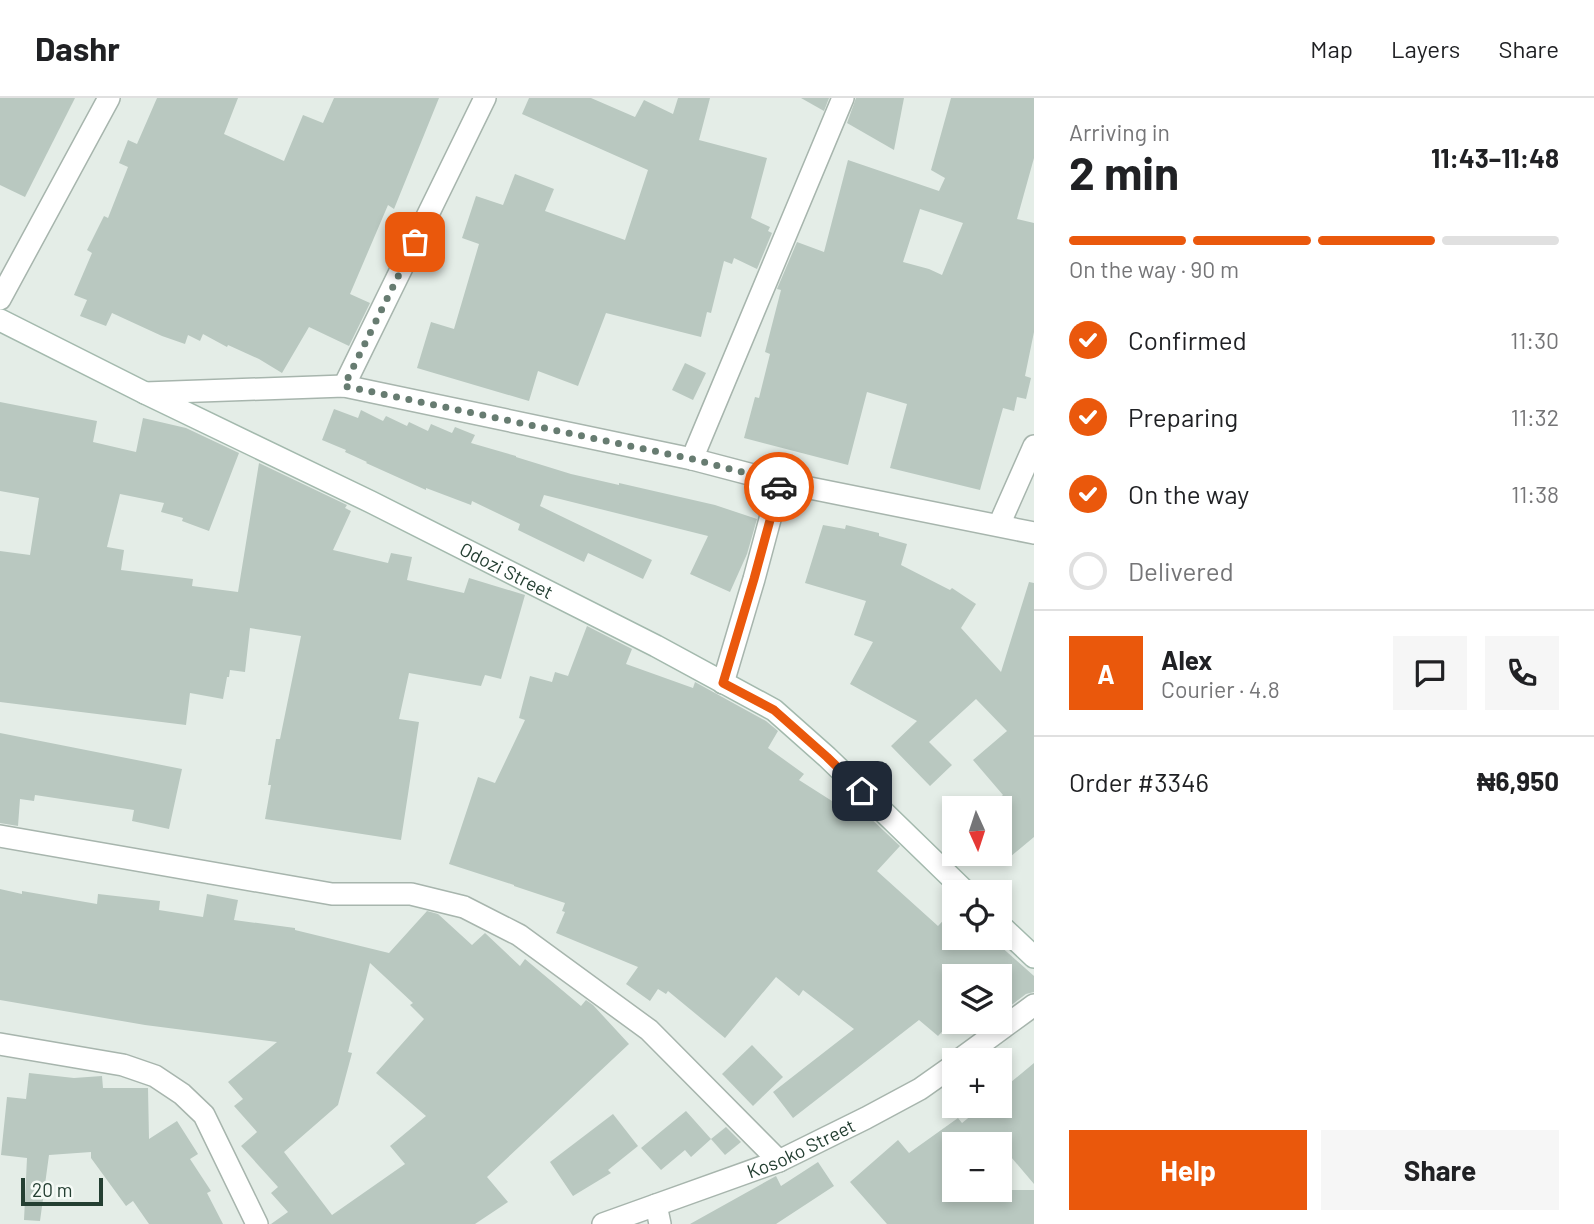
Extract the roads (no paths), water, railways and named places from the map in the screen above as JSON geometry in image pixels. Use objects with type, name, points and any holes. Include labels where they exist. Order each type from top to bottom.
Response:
[{"type":"street","points":[[0,299],[109,98]]},
{"type":"street","points":[[344,386],[485,98]]},
{"type":"street","points":[[692,459],[843,98]]},
{"type":"street","name":"Odozi Street","points":[[0,320],[371,502],[656,646],[774,710],[827,757],[954,880]]},
{"type":"street","points":[[145,393],[344,386],[692,459],[780,482],[1034,533]]},
{"type":"street","points":[[999,525],[1034,446]]},
{"type":"street","points":[[723,683],[780,482]]},
{"type":"street","points":[[0,836],[332,894],[411,894],[464,907],[519,935],[649,1030],[779,1161]]},
{"type":"street","points":[[1012,936],[1034,957]]},
{"type":"street","points":[[975,1048],[1034,1005]]},
{"type":"street","points":[[0,1044],[123,1065],[155,1076],[182,1094],[204,1115],[257,1224]]},
{"type":"street","name":"Kosoko Street","points":[[603,1224],[658,1215],[779,1161],[866,1118],[920,1089],[942,1073]]}]
